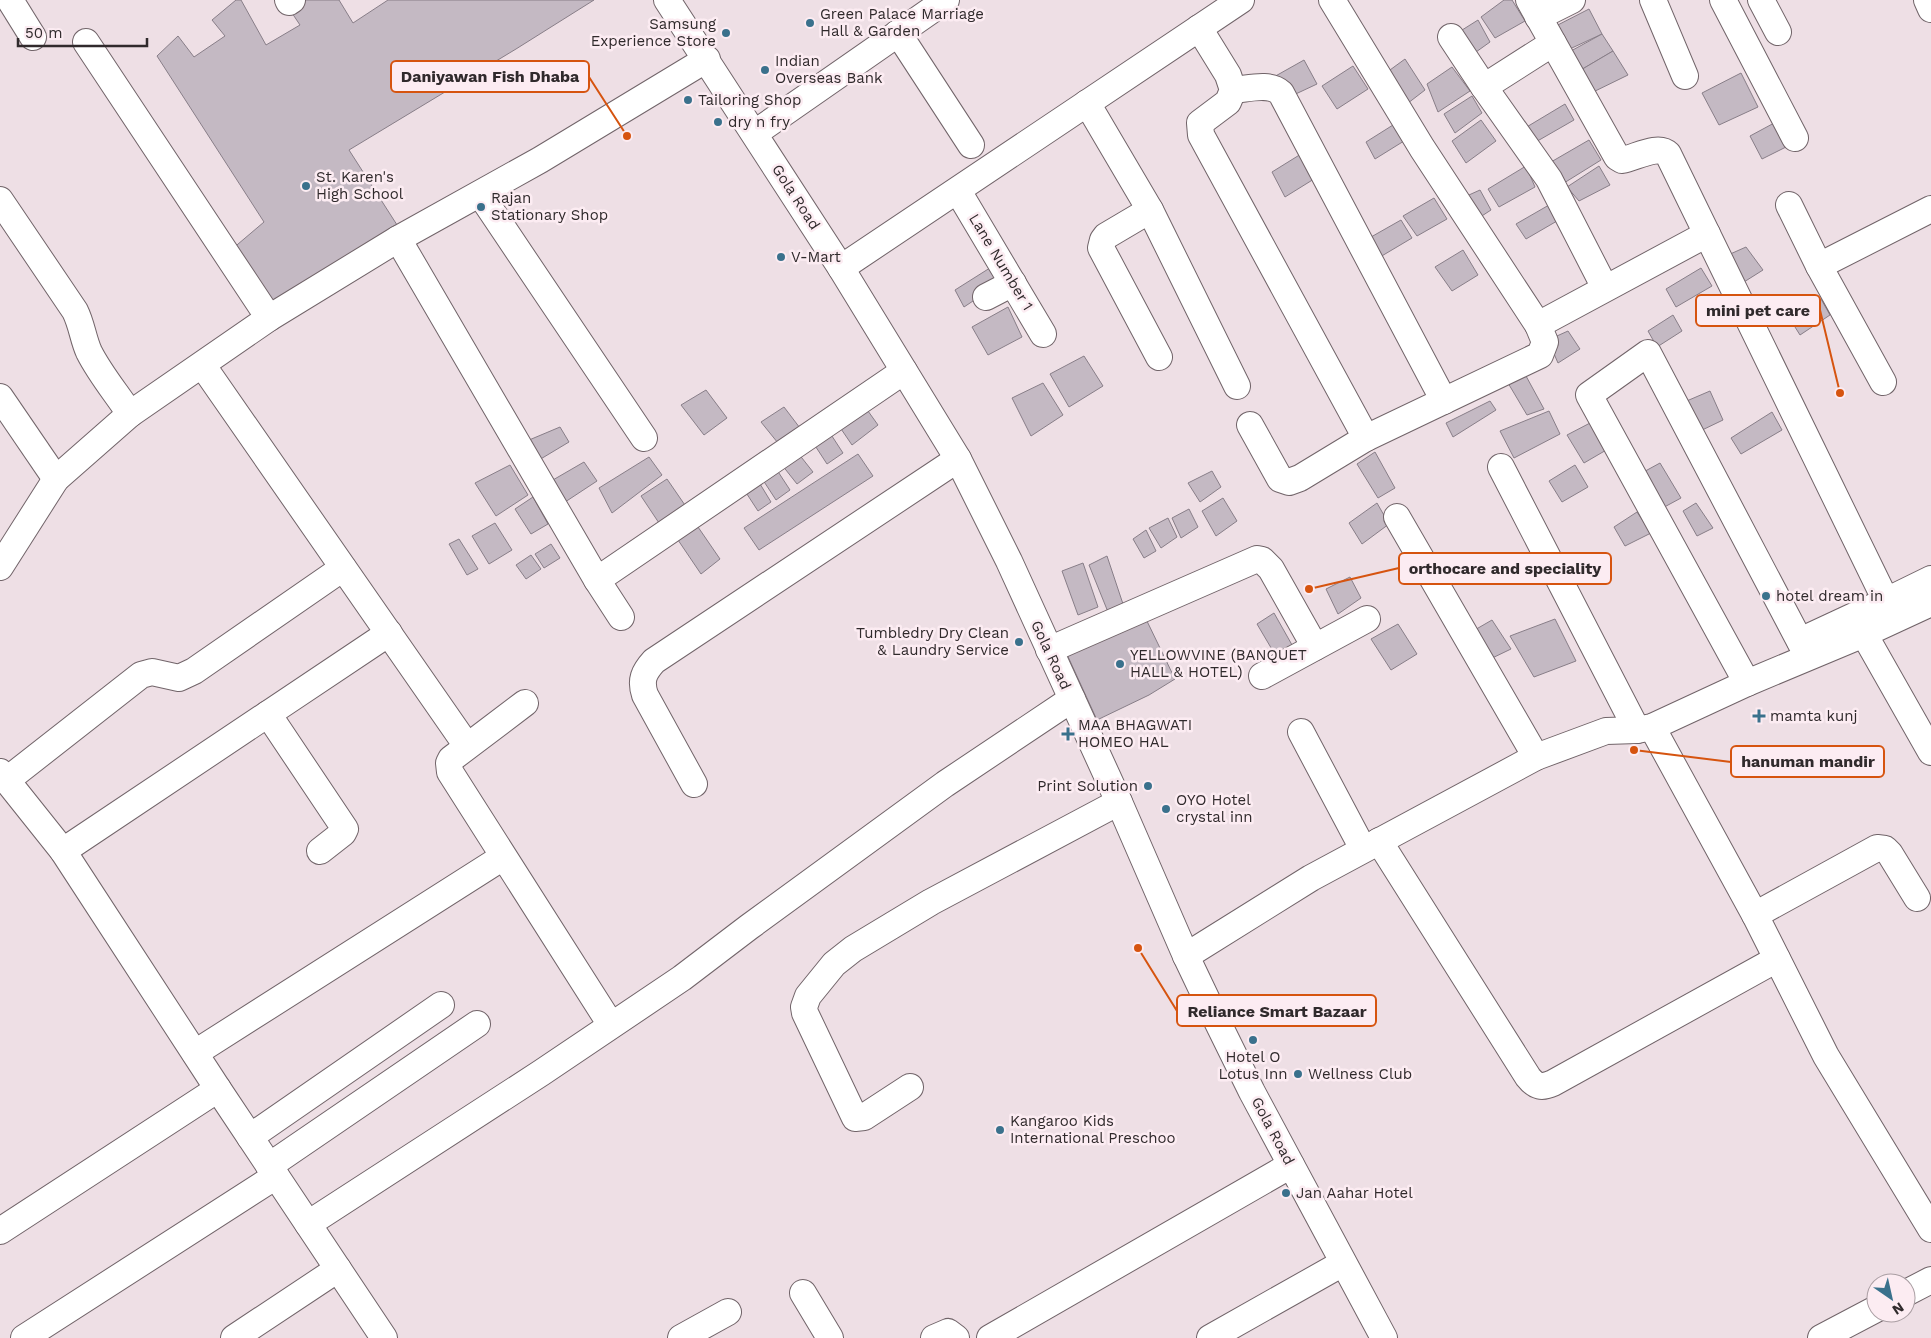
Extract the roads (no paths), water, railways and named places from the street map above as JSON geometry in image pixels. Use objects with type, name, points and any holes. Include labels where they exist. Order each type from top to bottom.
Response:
[{"type":"street","points":[[10,0],[32,36]]},
{"type":"street","name":"Gola Road","points":[[668,0],[841,268],[958,459],[1009,561],[1119,802],[1186,956],[1252,1092],[1384,1338]]},
{"type":"street","points":[[755,133],[946,0]]},
{"type":"street","points":[[841,268],[1241,0]]},
{"type":"street","points":[[1250,425],[1280,479],[1289,482],[1300,478],[1366,438],[1540,354],[1545,342],[1538,325],[1422,148],[1332,0]]},
{"type":"street","points":[[1572,0],[1533,8],[1617,157],[1622,160],[1658,150],[1665,151],[1886,600]]},
{"type":"street","points":[[1653,0],[1685,76]]},
{"type":"street","points":[[1723,0],[1795,138]]},
{"type":"street","points":[[1761,0],[1778,32]]},
{"type":"street","points":[[1927,0],[1931,9]]},
{"type":"street","points":[[1200,28],[1228,75],[1233,90],[1228,102],[1200,123],[1201,134],[1366,438]]},
{"type":"street","points":[[898,33],[970,146]]},
{"type":"street","points":[[1451,37],[1549,179],[1605,288]]},
{"type":"street","points":[[86,42],[270,318]]},
{"type":"street","points":[[1484,87],[1553,43]]},
{"type":"street","points":[[0,567],[56,479],[130,414],[203,366],[270,318],[398,239],[540,160],[707,59]]},
{"type":"street","points":[[1233,90],[1275,88],[1285,99],[1444,401]]},
{"type":"street","points":[[1087,103],[1150,210],[1237,386]]},
{"type":"street","name":"Lane Number 1","points":[[958,191],[1043,334]]},
{"type":"street","points":[[480,194],[644,438]]},
{"type":"street","points":[[0,200],[75,312],[82,325],[85,342],[93,359],[130,414]]},
{"type":"street","points":[[1789,205],[1819,266],[1883,382]]},
{"type":"street","points":[[1819,266],[1931,209]]},
{"type":"street","points":[[1150,210],[1106,236],[1101,248],[1158,357]]},
{"type":"street","points":[[1538,325],[1707,234]]},
{"type":"street","points":[[398,239],[597,580],[621,617]]},
{"type":"street","points":[[986,297],[1013,283]]},
{"type":"street","points":[[1747,682],[1589,395],[1648,353],[1804,649]]},
{"type":"street","points":[[203,366],[467,746]]},
{"type":"street","points":[[597,580],[904,371]]},
{"type":"street","points":[[0,397],[56,479]]},
{"type":"street","points":[[694,784],[645,695],[642,685],[643,675],[648,667],[654,661],[958,459]]},
{"type":"street","points":[[1501,467],[1645,729],[1754,915],[1826,1056],[1931,1229]]},
{"type":"street","points":[[1397,517],[1536,757]]},
{"type":"street","points":[[1049,650],[1257,559],[1262,560],[1270,570],[1315,648]]},
{"type":"street","points":[[343,568],[194,671],[178,678],[152,672],[141,675],[4,776],[63,851],[218,1089],[384,1338]]},
{"type":"street","points":[[1186,956],[1311,878],[1536,757],[1606,731],[1645,729],[1747,682],[1886,600],[1931,579]]},
{"type":"street","points":[[1804,649],[1864,634],[1931,604]]},
{"type":"street","points":[[1262,676],[1367,619]]},
{"type":"street","points":[[63,851],[389,633]]},
{"type":"street","points":[[1864,634],[1931,752]]},
{"type":"street","points":[[308,1224],[682,978],[945,784],[1072,699]]},
{"type":"street","points":[[526,703],[451,759],[449,763],[450,772],[611,1026]]},
{"type":"street","points":[[268,714],[345,829],[343,833],[320,851]]},
{"type":"street","points":[[1302,732],[1371,845],[1534,1084],[1545,1087],[1553,1083],[1777,959]]},
{"type":"street","points":[[910,1087],[864,1117],[855,1118],[806,1013],[804,1007],[808,996],[842,958],[900,920],[1119,802]]},
{"type":"street","points":[[1754,915],[1877,848],[1884,849],[1890,854],[1917,898]]},
{"type":"street","points":[[195,1053],[503,857]]},
{"type":"street","points":[[250,1137],[441,1005]]},
{"type":"street","points":[[24,1338],[273,1171],[477,1024]]},
{"type":"street","points":[[0,1231],[218,1089]]},
{"type":"street","points":[[990,1338],[1291,1165]]},
{"type":"street","points":[[1210,1338],[1343,1263]]},
{"type":"street","points":[[234,1338],[338,1269]]},
{"type":"street","points":[[1916,1288],[1931,1280]]},
{"type":"street","points":[[803,1293],[830,1338]]},
{"type":"street","points":[[681,1338],[728,1312]]},
{"type":"street","points":[[1822,1338],[1866,1314]]},
{"type":"street","points":[[934,1338],[948,1332],[956,1338]]},
{"type":"place","name":"Green Palace Marriage Hall & Garden","points":[[810,23]]},
{"type":"place","name":"Samsung Experience Store","points":[[726,33]]},
{"type":"place","name":"Indian Overseas Bank","points":[[765,70]]},
{"type":"place","name":"Tailoring Shop","points":[[688,100]]},
{"type":"place","name":"dry n fry","points":[[718,122]]},
{"type":"place","name":"Daniyawan Fish Dhaba","points":[[627,136]]},
{"type":"place","name":"St. Karen's High School","points":[[306,186]]},
{"type":"place","name":"Rajan Stationary Shop","points":[[481,207]]},
{"type":"place","name":"V-Mart","points":[[781,257]]},
{"type":"place","name":"mini pet care","points":[[1840,393]]},
{"type":"place","name":"orthocare and speciality","points":[[1309,589]]},
{"type":"place","name":"hotel dream in","points":[[1766,596]]},
{"type":"place","name":"Tumbledry Dry Clean & Laundry Service","points":[[1019,642]]},
{"type":"place","name":"YELLOWVINE (BANQUET HALL & HOTEL)","points":[[1120,664]]},
{"type":"place","name":"mamta kunj","points":[[1759,716]]},
{"type":"place","name":"MAA BHAGWATI HOMEO HAL","points":[[1068,734]]},
{"type":"place","name":"hanuman mandir","points":[[1634,750]]},
{"type":"place","name":"Print Solution","points":[[1148,786]]},
{"type":"place","name":"OYO Hotel crystal inn","points":[[1166,809]]},
{"type":"place","name":"Reliance Smart Bazaar","points":[[1138,948]]},
{"type":"place","name":"Hotel O Lotus Inn","points":[[1253,1040]]},
{"type":"place","name":"Wellness Club","points":[[1298,1074]]},
{"type":"place","name":"Kangaroo Kids International Preschoo","points":[[1000,1130]]},
{"type":"place","name":"Jan Aahar Hotel","points":[[1286,1193]]}]
